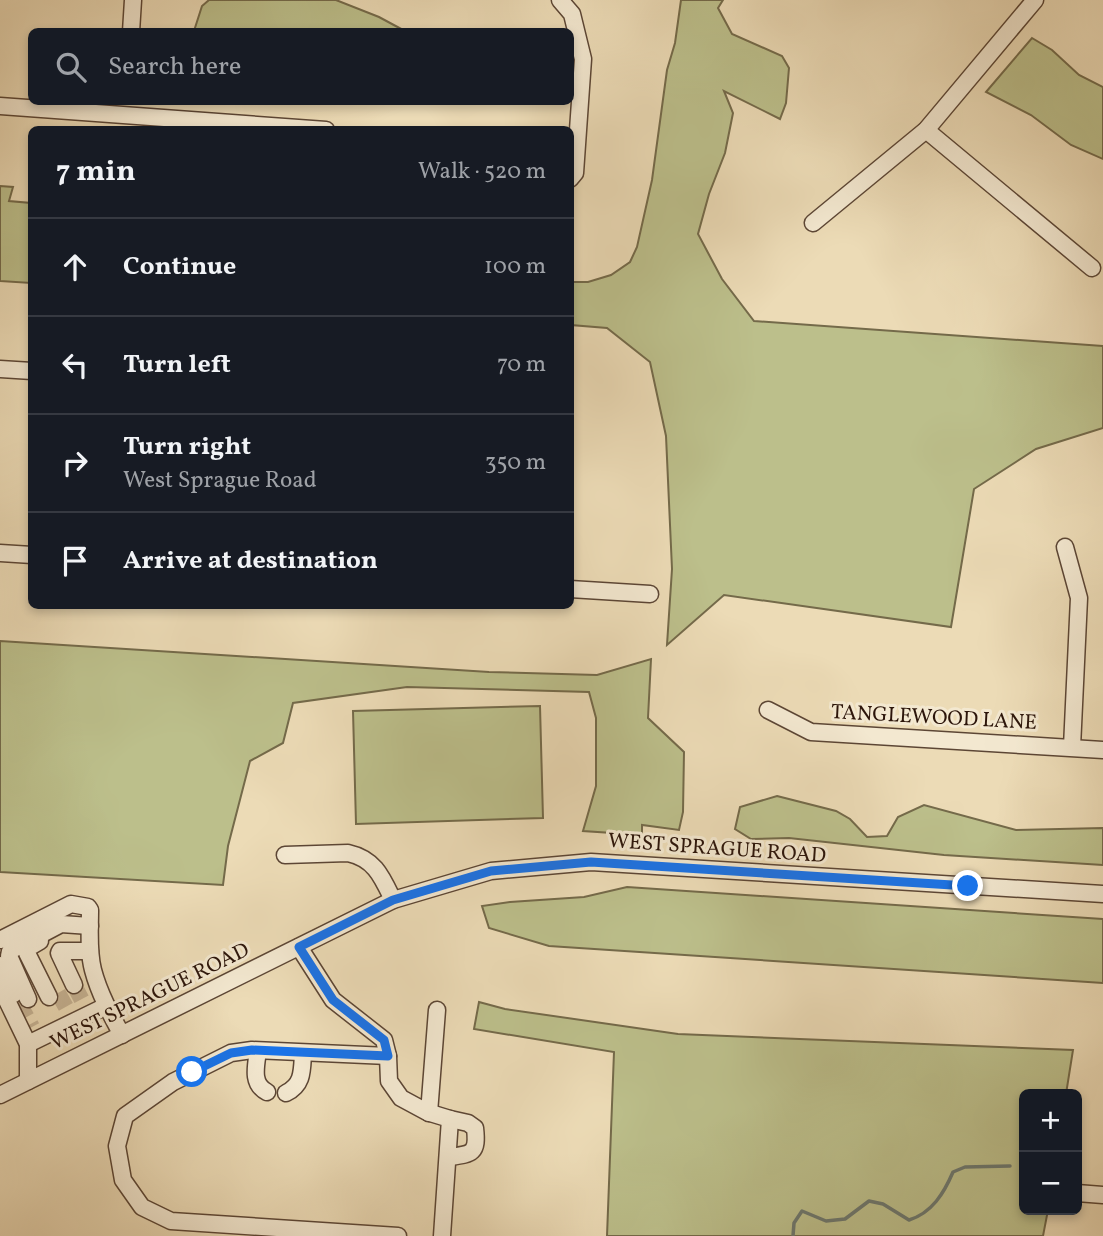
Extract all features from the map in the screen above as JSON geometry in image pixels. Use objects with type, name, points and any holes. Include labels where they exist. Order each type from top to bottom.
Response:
[{"type":"street","points":[[131,28],[133,0]]},
{"type":"street","points":[[560,0],[572,14],[583,59],[574,164]]},
{"type":"street","points":[[813,223],[926,130],[1035,0]]},
{"type":"street","points":[[0,106],[126,108],[290,126]]},
{"type":"street","points":[[926,130],[1092,268]]},
{"type":"street","points":[[0,369],[28,371]]},
{"type":"street","points":[[1065,547],[1079,598],[1072,747]]},
{"type":"street","points":[[0,553],[28,555]]},
{"type":"street","points":[[574,589],[650,594]]},
{"type":"street","name":"TANGLEWOOD LANE","points":[[768,710],[810,732],[1103,750]]},
{"type":"street","points":[[285,855],[348,853],[366,859],[381,875],[393,900]]},
{"type":"street","name":"WEST SPRAGUE ROAD","points":[[0,1095],[393,900],[491,871],[591,862],[1103,894]]},
{"type":"street","points":[[0,940],[71,904],[88,907],[93,971],[106,1006],[122,1035]]},
{"type":"street","points":[[0,947],[61,918],[90,933]]},
{"type":"street","points":[[0,965],[24,1001],[9,956],[10,951],[61,924],[90,933]]},
{"type":"street","points":[[90,933],[59,953],[62,991],[38,942],[60,935],[90,933]]},
{"type":"street","points":[[299,947],[333,1000],[384,1040],[389,1081],[401,1098],[429,1113],[468,1123],[475,1128],[475,1149],[469,1155],[449,1157]]},
{"type":"street","points":[[0,986],[37,1034],[28,1082]]},
{"type":"street","points":[[37,1034],[74,1014],[106,1006]]},
{"type":"street","points":[[429,1113],[437,1010]]},
{"type":"street","points":[[388,1056],[258,1051],[231,1053],[173,1082],[125,1116],[117,1146],[123,1180],[142,1207],[171,1221],[283,1233],[398,1236]]},
{"type":"street","points":[[258,1051],[257,1083],[267,1092]]},
{"type":"street","points":[[286,1093],[295,1089],[301,1079],[303,1053]]},
{"type":"street","points":[[442,1236],[450,1119]]},
{"type":"street","points":[[1082,1193],[1103,1195]]},
{"type":"green space","points":[[209,0],[336,0],[399,28],[195,28],[202,6]]},
{"type":"green space","points":[[681,0],[723,0],[718,8],[732,34],[782,56],[789,68],[786,103],[780,119],[724,91],[733,113],[725,153],[709,194],[698,234],[722,279],[754,321],[1103,346],[1103,428],[1036,449],[974,489],[951,627],[724,595],[667,645],[672,569],[666,436],[650,362],[607,328],[574,325],[574,282],[588,282],[611,275],[630,262],[637,247],[652,180],[667,70],[675,43]]},
{"type":"green space","points":[[1032,38],[1052,50],[1079,75],[1103,87],[1103,159],[1071,145],[1031,115],[986,92]]},
{"type":"green space","points":[[0,186],[13,187],[9,201],[28,203],[28,283],[0,281]]},
{"type":"green space","points":[[0,641],[489,672],[597,675],[651,659],[648,718],[684,752],[683,812],[679,830],[642,825],[642,835],[583,831],[596,786],[596,718],[589,692],[407,687],[293,703],[283,743],[250,761],[228,846],[223,885],[0,872]]},
{"type":"green space","points":[[540,706],[543,818],[356,824],[353,711]]},
{"type":"green space","points":[[777,796],[836,811],[850,819],[867,837],[887,836],[898,817],[924,805],[1016,830],[1103,828],[1103,865],[944,855],[789,838],[751,839],[735,829],[740,807]]},
{"type":"green space","points":[[627,887],[1103,919],[1103,983],[549,946],[489,928],[482,906],[584,897]]},
{"type":"green space","points":[[479,1002],[505,1009],[678,1034],[1073,1050],[1067,1089],[1019,1089],[1019,1215],[1047,1215],[1043,1236],[607,1236],[614,1052],[474,1029]]},
{"type":"waterway","points":[[793,1236],[794,1223],[802,1211],[826,1221],[845,1219],[869,1201],[883,1204],[909,1220],[931,1207],[953,1172],[965,1167],[1010,1166]]},
{"type":"tunnel","points":[[74,985],[83,1002]]},
{"type":"tunnel","points":[[58,993],[67,1009]]},
{"type":"tunnel","points":[[19,1003],[32,1027]]},
{"type":"route","points":[[192,1072],[231,1053],[252,1050],[388,1056],[384,1040],[333,1000],[299,947],[393,900],[491,871],[591,862],[968,886]]}]
